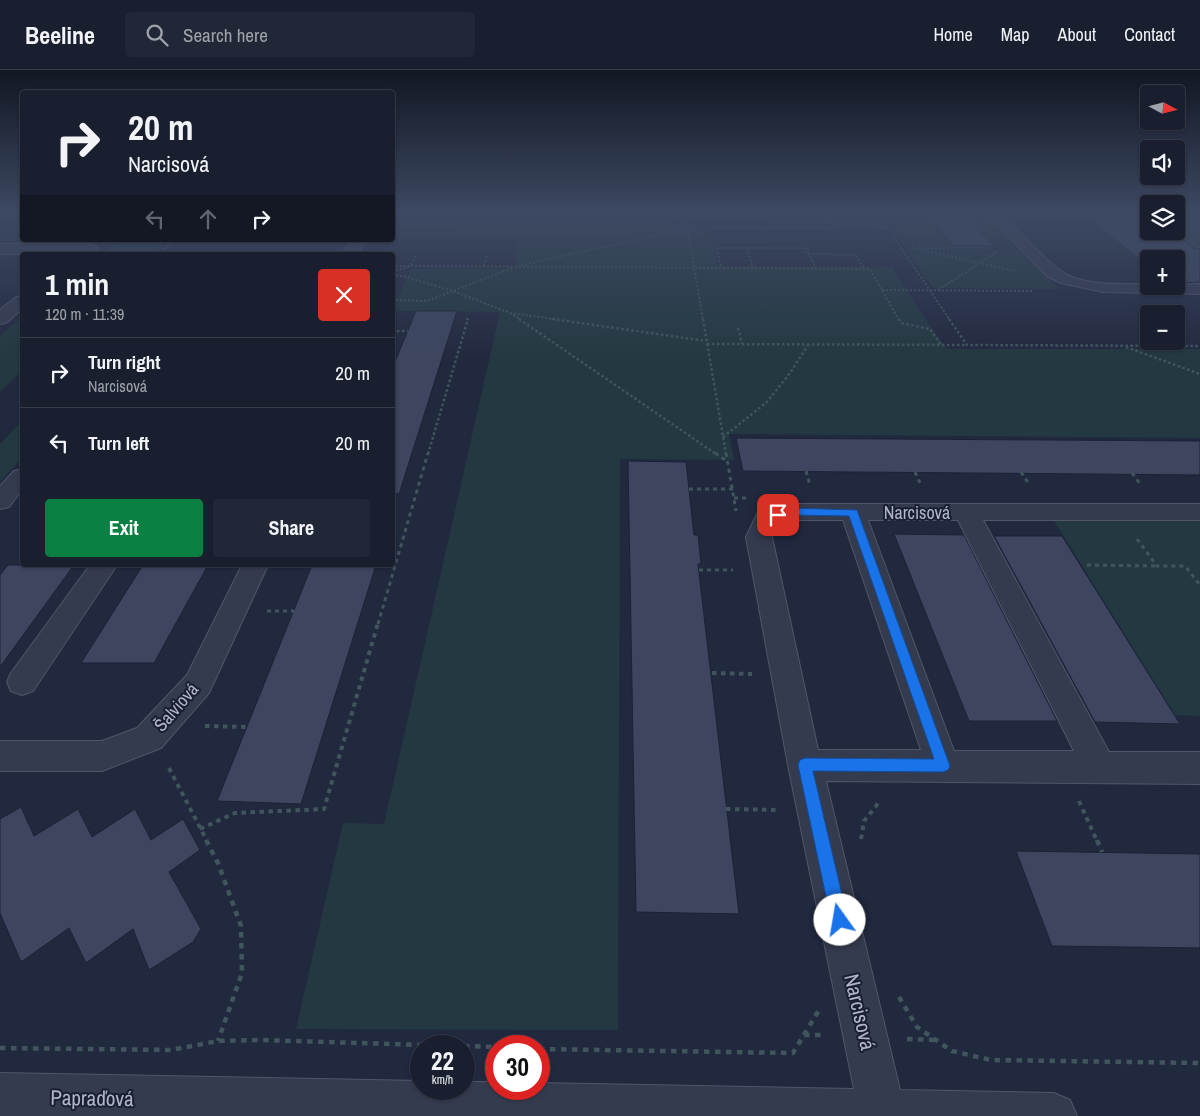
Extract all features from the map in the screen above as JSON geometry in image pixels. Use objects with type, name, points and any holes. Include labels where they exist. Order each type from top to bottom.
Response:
[{"type":"street","points":[[1043,263],[1063,280],[1094,288],[1200,289]]},
{"type":"street","points":[[0,319],[20,304]]},
{"type":"street","points":[[0,501],[20,478]]},
{"type":"street","name":"Narcisová","points":[[883,1114],[805,765],[759,537],[767,518],[790,512],[1200,512]]},
{"type":"street","points":[[853,512],[943,766]]},
{"type":"street","points":[[966,512],[1099,767]]},
{"type":"street","points":[[22,682],[103,567]]},
{"type":"street","name":"Šalviová","points":[[0,756],[102,756],[149,738],[198,684],[254,567]]},
{"type":"street","points":[[805,765],[1200,768]]},
{"type":"street","name":"Papraďová","points":[[0,1096],[1054,1116]]},
{"type":"path","points":[[395,272],[411,266],[412,263]]},
{"type":"path","points":[[395,300],[427,301],[515,267],[533,263]]},
{"type":"path","points":[[689,489],[733,490],[692,263]]},
{"type":"path","points":[[751,263],[753,268]]},
{"type":"path","points":[[813,263],[816,269]]},
{"type":"path","points":[[861,263],[864,269]]},
{"type":"path","points":[[911,263],[967,345]]},
{"type":"path","points":[[975,263],[1017,271]]},
{"type":"path","points":[[938,290],[980,264]]},
{"type":"path","points":[[395,266],[870,269],[901,323],[930,329],[941,345]]},
{"type":"path","points":[[395,274],[453,291],[510,313],[707,342],[808,345],[1200,346]]},
{"type":"path","points":[[882,290],[930,290]]},
{"type":"path","points":[[510,313],[728,463]]},
{"type":"path","points":[[200,829],[234,813],[324,810],[468,318]]},
{"type":"path","points":[[738,328],[742,344]]},
{"type":"path","points":[[395,331],[408,331]]},
{"type":"path","points":[[723,437],[766,402],[790,373],[808,345]]},
{"type":"path","points":[[1123,346],[1200,374]]},
{"type":"path","points":[[1118,512],[1157,566]]},
{"type":"path","points":[[1087,565],[1185,566],[1200,585]]},
{"type":"path","points":[[699,570],[737,570]]},
{"type":"path","points":[[712,673],[756,674]]},
{"type":"path","points":[[201,726],[247,727]]},
{"type":"path","points":[[169,768],[218,863],[241,926],[242,973],[218,1041]]},
{"type":"path","points":[[860,848],[864,821],[881,800],[889,796]]},
{"type":"path","points":[[1077,798],[1102,852]]},
{"type":"path","points":[[726,810],[780,810]]},
{"type":"path","points":[[894,990],[917,1027],[952,1051],[991,1060],[1200,1063]]},
{"type":"path","points":[[550,1049],[793,1053],[804,1035]]},
{"type":"path","points":[[0,1048],[171,1050],[218,1041],[410,1045]]},
{"type":"shaded area","points":[[516,263],[717,263],[718,266],[892,267],[947,349],[1200,349],[1200,438],[729,434],[734,460],[620,459],[618,1030],[296,1029],[343,823],[384,824],[500,312],[395,311],[395,303],[411,269],[516,269]]},
{"type":"shaded area","points":[[915,263],[1033,263],[1059,289],[933,288]]},
{"type":"shaded area","points":[[20,319],[20,373],[0,392],[0,336]]},
{"type":"shaded area","points":[[20,423],[20,460],[0,482],[0,444]]},
{"type":"shaded area","points":[[1051,516],[1200,516],[1200,716],[1175,715]]},
{"type":"building","points":[[1185,263],[1200,263],[1200,282],[1185,283]]},
{"type":"building","points":[[416,311],[457,311],[399,494],[395,493],[395,362]]},
{"type":"building","points":[[736,438],[1200,441],[1200,475],[743,471]]},
{"type":"building","points":[[628,461],[686,462],[694,535],[698,535],[701,564],[698,564],[739,914],[636,912]]},
{"type":"building","points":[[894,534],[964,535],[1057,721],[969,721]]},
{"type":"building","points":[[994,536],[1062,536],[1180,724],[1095,722]]},
{"type":"building","points":[[8,565],[20,565],[20,567],[73,567],[0,667],[0,575]]},
{"type":"building","points":[[142,567],[207,567],[154,663],[81,663]]},
{"type":"building","points":[[311,567],[375,567],[301,804],[217,801]]},
{"type":"building","points":[[21,807],[34,836],[78,809],[92,837],[135,809],[151,840],[183,819],[200,850],[169,872],[201,929],[193,942],[149,970],[133,929],[86,963],[69,928],[21,962],[0,913],[0,819]]},
{"type":"building","points":[[1016,851],[1200,854],[1200,948],[1052,946]]},
{"type":"route","points":[[778,515],[790,512],[853,512],[943,766],[805,765],[840,920]]}]
